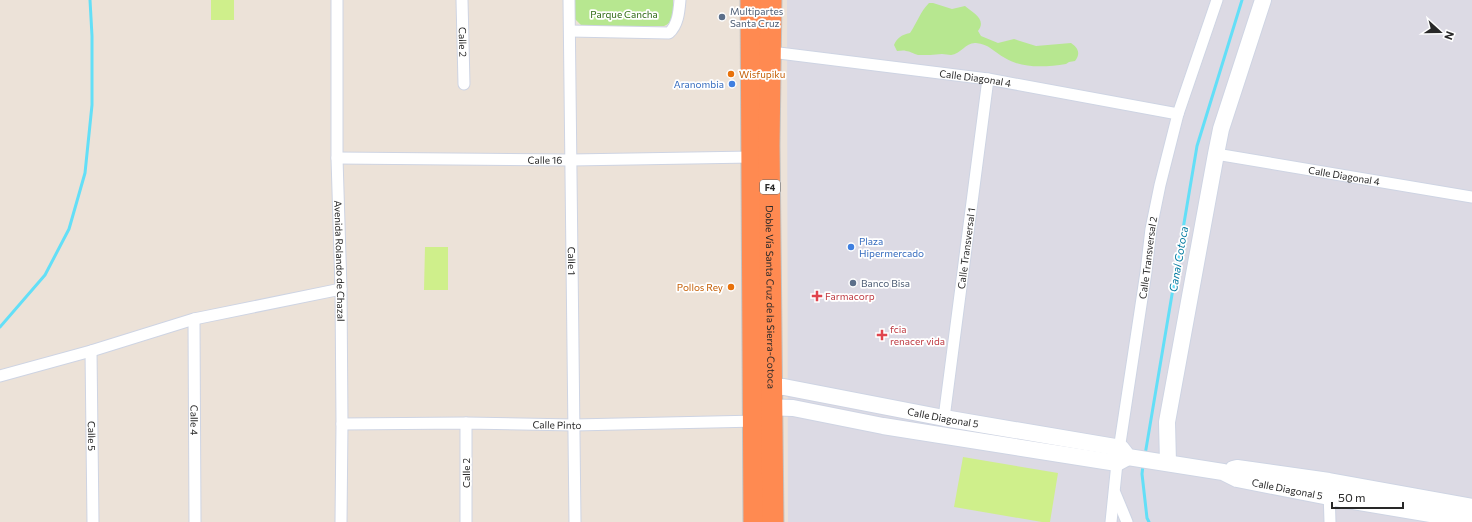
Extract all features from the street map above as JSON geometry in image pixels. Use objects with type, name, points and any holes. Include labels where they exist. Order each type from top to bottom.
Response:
[{"type":"highway","name":"F4","points":[[751,0],[752,157]]},
{"type":"highway","name":"Doble Vía Santa Cruz de la Sierra-Cotoca","points":[[754,522],[763,414],[770,145],[771,0]]},
{"type":"highway","name":"Doble Vía Santa Cruz de la Sierra-Cotoca","points":[[752,157],[753,226],[763,386]]},
{"type":"highway","name":"Doble Vía Santa Cruz de la Sierra-Cotoca","points":[[763,414],[773,522]]},
{"type":"street","name":"Avenida Rolando de Chazal","points":[[338,0],[337,158],[341,289],[341,522]]},
{"type":"street","name":"Calle 2","points":[[462,0],[464,84]]},
{"type":"street","name":"Calle 1","points":[[569,0],[575,522]]},
{"type":"street","points":[[570,31],[669,33],[674,28],[680,10],[680,0]]},
{"type":"street","name":"Calle Transversal 2","points":[[1111,522],[1115,493],[1125,456],[1151,229],[1160,185],[1178,114],[1217,0]]},
{"type":"street","points":[[1161,462],[1167,422],[1221,130],[1263,0]]},
{"type":"street","name":"Calle Diagonal 4","points":[[771,52],[988,79],[1178,114]]},
{"type":"street","name":"Calle Transversal 1","points":[[944,418],[988,79]]},
{"type":"street","name":"Calle Diagonal 4","points":[[1216,154],[1472,198]]},
{"type":"street","name":"Calle 16","points":[[337,158],[571,160],[752,157]]},
{"type":"street","points":[[0,376],[91,351],[194,319],[341,289]]},
{"type":"street","name":"Calle 4","points":[[194,319],[195,522]]},
{"type":"street","name":"Calle 5","points":[[91,351],[93,522]]},
{"type":"street","name":"Calle Diagonal 5","points":[[763,386],[784,387],[944,418],[1125,456],[1223,472],[1237,479],[1329,489],[1429,506],[1472,507]]},
{"type":"street","name":"Calle Diagonal 5","points":[[763,414],[793,408],[883,426],[1125,456]]},
{"type":"street","name":"Calle Pinto","points":[[342,424],[574,424],[763,414]]},
{"type":"street","name":"Calle 2","points":[[466,423],[466,522]]},
{"type":"street","points":[[1329,489],[1330,522]]},
{"type":"street","points":[[1115,493],[1127,522]]},
{"type":"street","name":"Calle Diagonal 5","points":[[1429,506],[1472,521]]},
{"type":"shaded area","points":[[787,0],[1472,0],[1472,522],[788,522]]},
{"type":"green space","points":[[211,0],[234,0],[234,20],[211,20]]},
{"type":"green space","name":"Parque Cancha","points":[[575,0],[673,0],[673,15],[670,22],[664,26],[587,27],[582,26],[575,19]]},
{"type":"green space","points":[[929,3],[952,9],[965,6],[980,20],[981,23],[978,31],[981,36],[998,43],[1014,39],[1036,46],[1071,43],[1077,49],[1078,56],[1075,61],[1066,64],[1051,66],[1027,66],[1012,62],[988,47],[976,43],[969,44],[958,53],[951,55],[918,55],[908,51],[897,51],[894,45],[896,40],[910,33],[923,10]]},
{"type":"green space","points":[[425,247],[448,247],[448,290],[424,290]]},
{"type":"green space","points":[[963,457],[1058,473],[1050,522],[1042,522],[954,507]]},
{"type":"waterway","points":[[0,327],[45,275],[69,229],[85,173],[92,105],[92,36],[90,0]]},
{"type":"waterway","name":"Canal Cotoca","points":[[1145,455],[1197,146],[1242,0]]},
{"type":"waterway","name":"Canal Cotoca","points":[[1143,465],[1142,474],[1147,518],[1149,522]]},
{"type":"place","name":"Multipartes Santa Cruz","points":[[722,17]]},
{"type":"place","name":"Wisfupiku","points":[[731,74]]},
{"type":"place","name":"Aranombia","points":[[732,84]]},
{"type":"place","name":"Plaza Hipermercado","points":[[851,247]]},
{"type":"place","name":"Banco Bisa","points":[[853,283]]},
{"type":"place","name":"Pollos Rey","points":[[731,287]]},
{"type":"place","name":"Farmacorp","points":[[817,296]]},
{"type":"place","name":"fcia renacer vida","points":[[882,335]]}]
